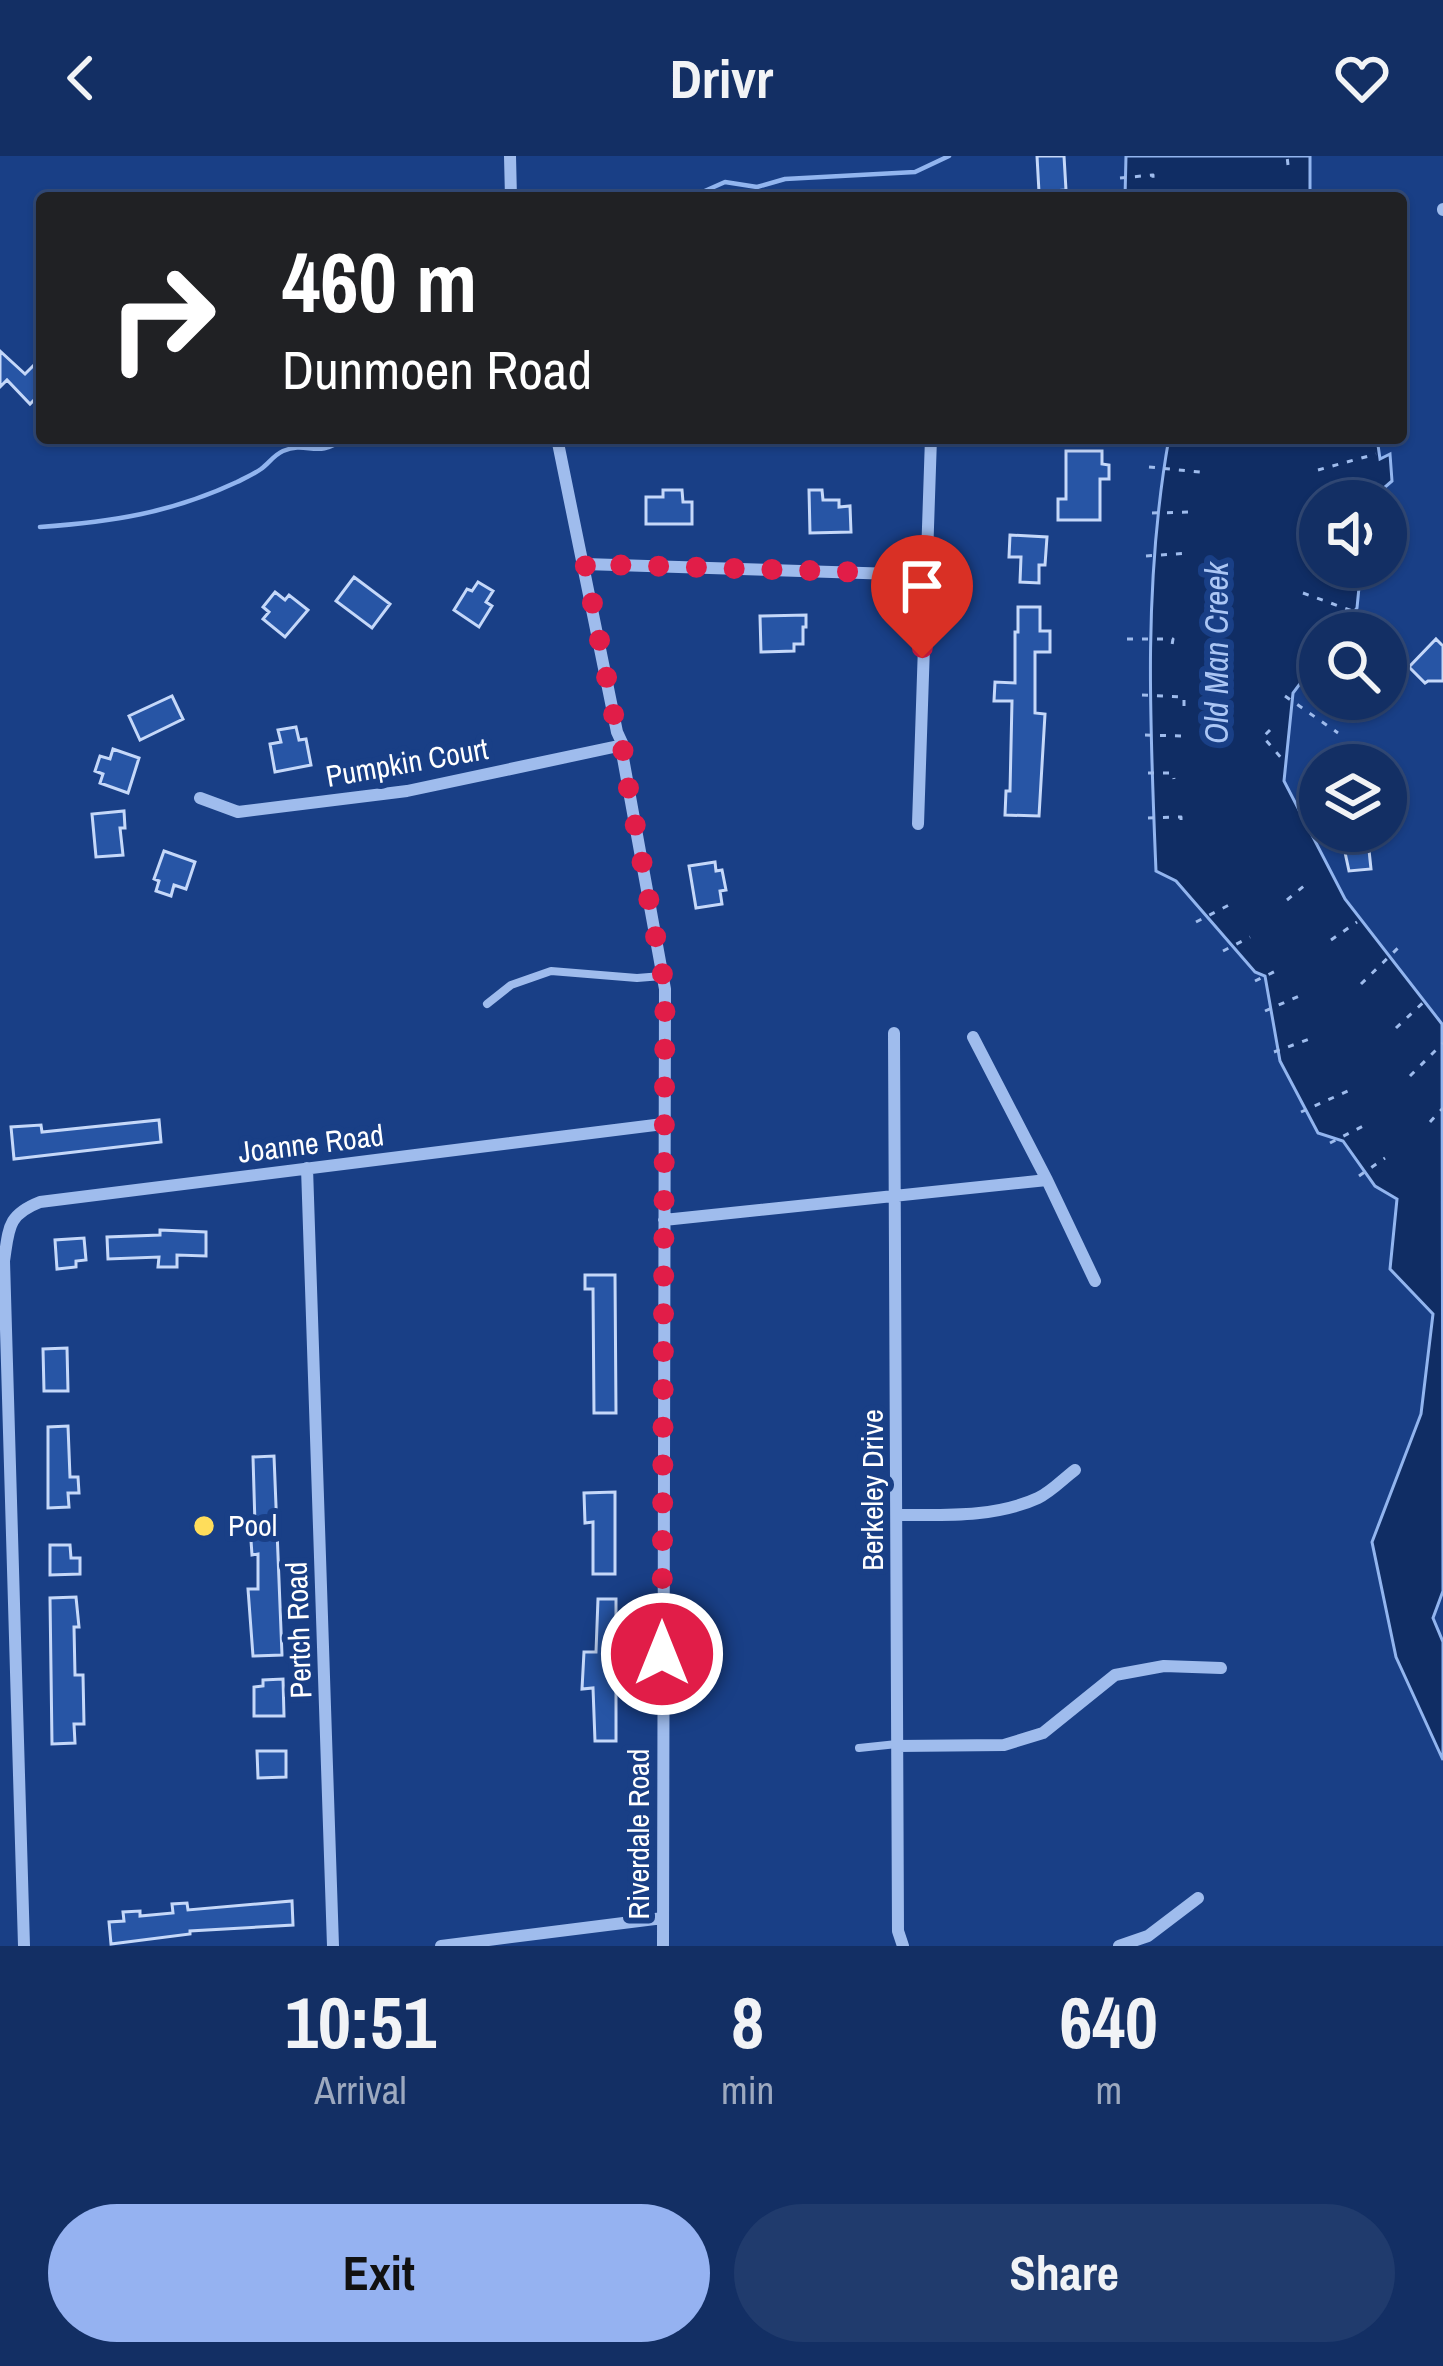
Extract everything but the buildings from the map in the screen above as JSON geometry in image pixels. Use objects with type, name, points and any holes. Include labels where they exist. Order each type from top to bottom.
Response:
[{"type":"street","points":[[510,156],[511,192]]},
{"type":"street","name":"Riverdale Road","points":[[558,444],[623,745],[664,976],[663,1946]]},
{"type":"street","points":[[918,824],[931,444]]},
{"type":"street","points":[[585,564],[925,574]]},
{"type":"street","name":"Pumpkin Court","points":[[200,798],[238,812],[407,791],[623,745]]},
{"type":"street","name":"Berkeley Drive","points":[[894,1033],[898,1931],[903,1946]]},
{"type":"street","points":[[973,1037],[1095,1281]]},
{"type":"street","name":"Joanne Road","points":[[25,1946],[4,1261],[10,1223],[23,1208],[40,1202],[663,1124]]},
{"type":"street","name":"Pertch Road","points":[[307,1168],[333,1946]]},
{"type":"street","points":[[664,1220],[1047,1180]]},
{"type":"street","points":[[898,1514],[952,1515],[1014,1507],[1041,1497],[1075,1470]]},
{"type":"street","points":[[897,1745],[1004,1744],[1043,1733],[1115,1675],[1164,1666],[1221,1668]]},
{"type":"street","points":[[1119,1946],[1148,1936],[1198,1898]]},
{"type":"street","points":[[441,1946],[663,1918]]},
{"type":"lane","points":[[487,1004],[511,985],[551,971],[621,978],[664,976]]},
{"type":"lane","points":[[859,1748],[897,1745]]},
{"type":"path","points":[[1288,166],[1287,156],[1292,156]]},
{"type":"path","points":[[1120,178],[1153,175],[1153,182]]},
{"type":"path","points":[[1318,470],[1376,454]]},
{"type":"path","points":[[1149,467],[1200,472],[1198,480]]},
{"type":"path","points":[[1152,513],[1193,512]]},
{"type":"path","points":[[1146,556],[1190,553]]},
{"type":"path","points":[[1303,593],[1353,612]]},
{"type":"path","points":[[1127,639],[1172,639],[1172,645]]},
{"type":"path","points":[[1142,695],[1184,697],[1184,706]]},
{"type":"path","points":[[1285,696],[1338,733]]},
{"type":"path","points":[[1270,730],[1263,737],[1284,760]]},
{"type":"path","points":[[1145,735],[1182,736]]},
{"type":"path","points":[[1148,773],[1173,772],[1174,778]]},
{"type":"path","points":[[1148,818],[1181,818],[1180,824]]},
{"type":"path","points":[[1287,900],[1305,885]]},
{"type":"path","points":[[1196,922],[1232,904]]},
{"type":"path","points":[[1331,940],[1358,922]]},
{"type":"path","points":[[1223,951],[1250,937]]},
{"type":"path","points":[[1361,984],[1400,946]]},
{"type":"path","points":[[1255,980],[1282,968]]},
{"type":"path","points":[[1265,1011],[1306,993]]},
{"type":"path","points":[[1396,1028],[1427,999]]},
{"type":"path","points":[[1274,1052],[1312,1037]]},
{"type":"path","points":[[1410,1076],[1443,1043]]},
{"type":"path","points":[[1301,1112],[1350,1090]]},
{"type":"path","points":[[1430,1122],[1443,1108]]},
{"type":"path","points":[[1330,1143],[1367,1124]]},
{"type":"path","points":[[1359,1176],[1385,1158]]},
{"type":"water","points":[[1126,156],[1310,156],[1310,192],[1125,192]]},
{"type":"water","name":"Old Man Creek","points":[[1168,444],[1378,444],[1380,459],[1390,454],[1392,480],[1299,480],[1299,588],[1359,588],[1354,612],[1299,612],[1299,685],[1293,693],[1284,781],[1299,810],[1299,852],[1321,852],[1345,899],[1442,1024],[1443,1591],[1433,1618],[1443,1642],[1443,1760],[1396,1657],[1372,1542],[1421,1414],[1433,1314],[1390,1269],[1397,1199],[1375,1186],[1343,1141],[1318,1133],[1280,1061],[1265,976],[1255,972],[1176,881],[1156,871],[1151,708],[1155,546]]},
{"type":"waterway","points":[[702,192],[725,182],[757,187],[785,179],[915,172],[949,156]]},
{"type":"waterway","points":[[40,527],[164,509],[237,482],[283,451],[335,444]]},
{"type":"place","name":"Pool","points":[[204,1526]]},
{"type":"route","points":[[662,1654],[665,988],[623,745],[585,564],[925,574],[922,658]]}]
